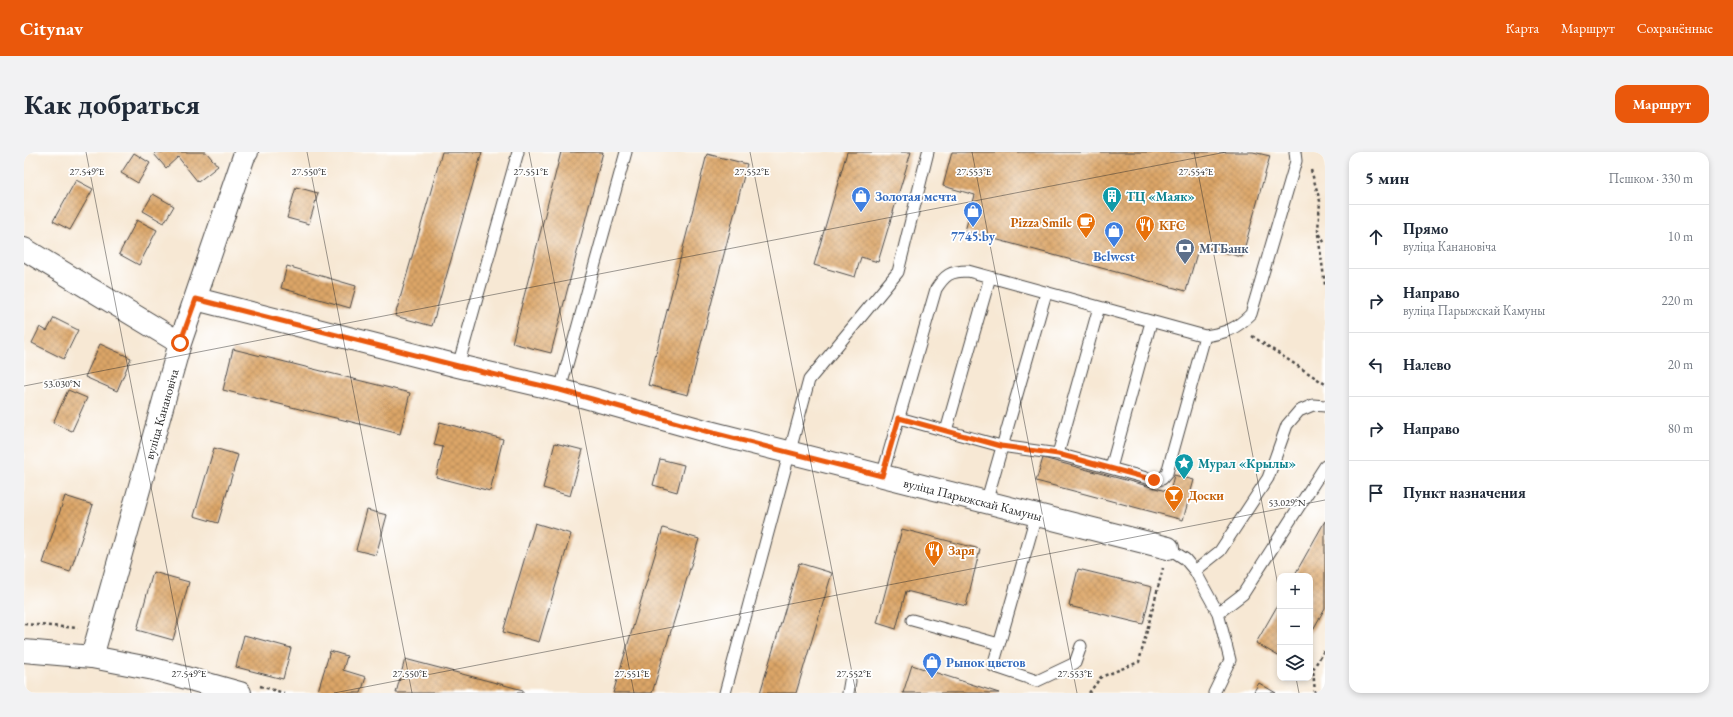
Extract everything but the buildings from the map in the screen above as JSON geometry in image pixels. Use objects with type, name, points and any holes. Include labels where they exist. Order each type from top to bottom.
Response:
[{"type":"street","name":"вуліца Канановіча","points":[[92,657],[180,343],[244,153]]},
{"type":"street","points":[[24,249],[180,343]]},
{"type":"street","name":"вуліца Парыжскай Камуны","points":[[196,299],[458,366],[560,390],[882,476],[1168,548]]},
{"type":"street","points":[[24,651],[92,657],[247,689]]},
{"type":"lane","points":[[458,366],[518,152]]},
{"type":"lane","points":[[560,390],[626,152]]},
{"type":"lane","points":[[725,693],[809,380],[898,272],[928,152]]},
{"type":"lane","points":[[882,476],[936,289],[943,278],[955,271],[968,271],[1205,336],[1220,334],[1238,326],[1251,314],[1296,161],[1295,152]]},
{"type":"lane","points":[[946,431],[990,277]]},
{"type":"lane","points":[[986,503],[1046,292]]},
{"type":"lane","points":[[1058,454],[1099,308]]},
{"type":"lane","points":[[1111,468],[1151,322]]},
{"type":"lane","points":[[899,418],[1001,446],[1058,454],[1154,480],[1162,479],[1167,473],[1205,336]]},
{"type":"lane","points":[[1195,571],[1220,551],[1268,478],[1287,425],[1299,411],[1313,404],[1325,406]]},
{"type":"lane","points":[[1218,614],[1244,594],[1325,466]]},
{"type":"lane","points":[[1036,516],[993,666],[1037,680],[1075,663],[1081,646]]},
{"type":"lane","points":[[1168,548],[1185,558],[1195,571],[1218,614],[1230,660],[1214,693]]},
{"type":"lane","points":[[912,620],[999,644]]},
{"type":"lane","points":[[848,693],[850,681]]},
{"type":"path","points":[[1310,166],[1320,201],[1318,231],[1325,285]]},
{"type":"path","points":[[1318,231],[1325,244]]},
{"type":"path","points":[[1238,326],[1325,384]]},
{"type":"path","points":[[1089,693],[1102,677],[1139,662],[1168,548]]},
{"type":"path","points":[[24,624],[80,628],[82,621]]},
{"type":"path","points":[[1315,693],[1313,669],[1325,649]]},
{"type":"path","points":[[247,689],[284,693]]},
{"type":"place","name":"Золотая мечта","points":[[861,213]]},
{"type":"place","name":"ТЦ «Маяк»","points":[[1112,213]]},
{"type":"place","name":"7745.by","points":[[973,228]]},
{"type":"place","name":"Pizza Smile","points":[[1086,239]]},
{"type":"place","name":"KFC","points":[[1145,242]]},
{"type":"place","name":"Belwest","points":[[1114,248]]},
{"type":"place","name":"МТБанк","points":[[1185,265]]},
{"type":"place","name":"Мурал «Крылы»","points":[[1184,480]]},
{"type":"place","name":"Доски","points":[[1174,512]]},
{"type":"place","name":"Заря","points":[[934,567]]},
{"type":"place","name":"Рынок цветов","points":[[932,679]]},
{"type":"route","points":[[180,343],[196,299],[458,366],[560,390],[709,432],[882,476],[899,418],[1001,446],[1058,454],[1154,480]]}]
